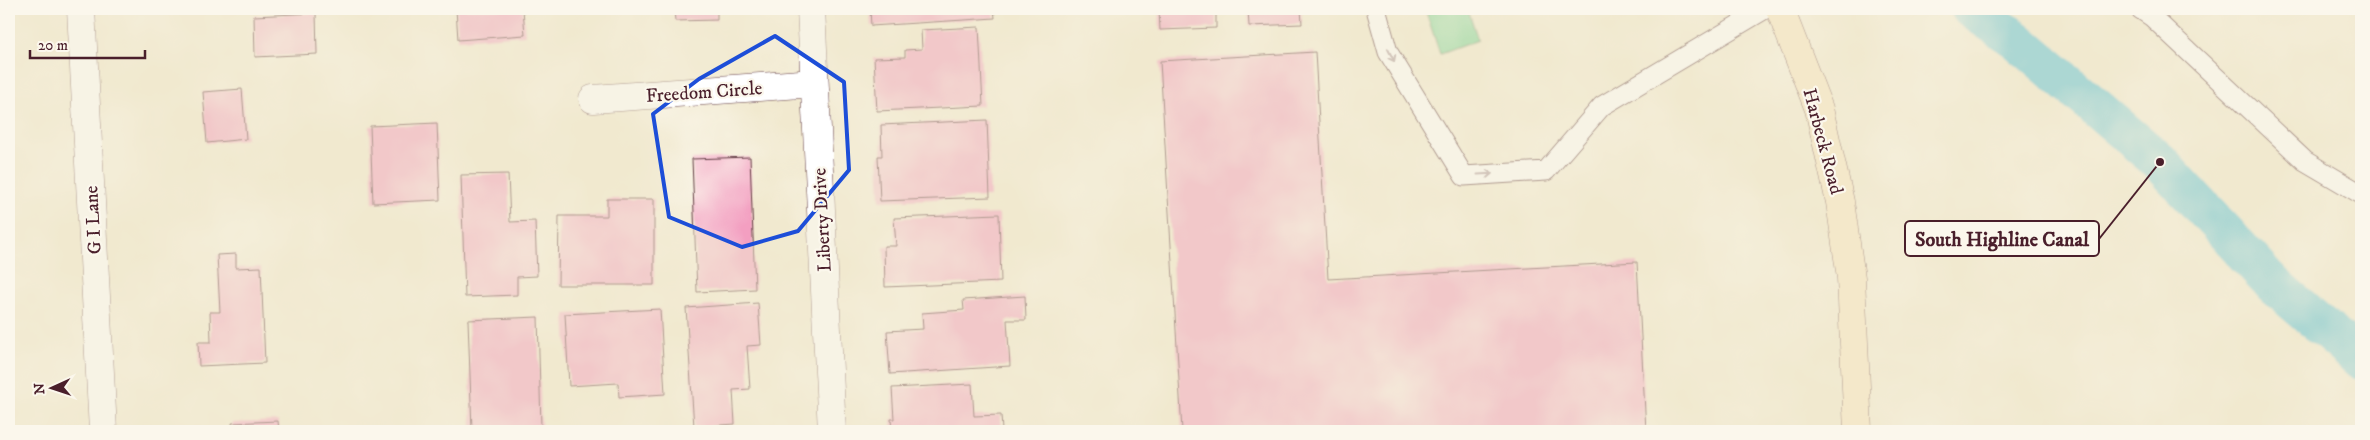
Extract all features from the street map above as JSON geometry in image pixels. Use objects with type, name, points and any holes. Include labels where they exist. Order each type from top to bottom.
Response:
[{"type":"street","name":"G I Lane","points":[[81,9],[103,431]]},
{"type":"street","name":"Liberty Drive","points":[[811,9],[832,431]]},
{"type":"street","name":"Harbeck Road","points":[[1780,9],[1819,109],[1840,202],[1851,278],[1858,431]]},
{"type":"street","name":"Freedom Circle","points":[[593,99],[814,83]]},
{"type":"lane","points":[[1376,9],[1388,52],[1464,176],[1546,171],[1602,106],[1765,9]]},
{"type":"lane","points":[[2140,9],[2152,17],[2306,161],[2361,194]]},
{"type":"highlighted area","points":[[775,36],[844,82],[849,170],[798,231],[742,247],[669,217],[653,114],[699,79]]},
{"type":"green space","points":[[1425,9],[1468,9],[1478,40],[1440,54]]},
{"type":"building","points":[[456,9],[523,9],[525,35],[458,40]]},
{"type":"building","points":[[674,9],[717,9],[717,20],[675,21]]},
{"type":"building","points":[[870,9],[994,9],[995,18],[871,26]]},
{"type":"building","points":[[1159,9],[1216,9],[1216,28],[1160,30]]},
{"type":"building","points":[[1248,9],[1301,9],[1302,24],[1249,26]]},
{"type":"building","points":[[316,13],[317,54],[255,57],[254,16]]},
{"type":"building","points":[[979,27],[983,106],[877,111],[874,58],[905,57],[905,50],[922,49],[921,30]]},
{"type":"building","points":[[1315,52],[1328,279],[1637,262],[1646,431],[1182,431],[1160,61]]},
{"type":"building","points":[[9,53],[12,53],[15,105],[9,105]]},
{"type":"building","points":[[242,89],[246,139],[207,143],[203,92]]},
{"type":"building","points":[[987,120],[990,197],[880,201],[878,156],[882,156],[881,125]]},
{"type":"building","points":[[437,123],[440,200],[373,203],[370,126]]},
{"type":"building","points":[[750,157],[755,289],[697,292],[692,159]]},
{"type":"building","points":[[508,174],[510,222],[535,221],[537,276],[517,277],[517,295],[465,297],[461,175]]},
{"type":"building","points":[[607,199],[654,199],[654,285],[558,285],[559,216],[607,216]]},
{"type":"building","points":[[999,214],[1001,282],[885,287],[884,246],[896,246],[894,218]]},
{"type":"building","points":[[236,254],[236,268],[261,267],[265,363],[199,366],[198,342],[211,342],[210,312],[220,312],[217,255]]},
{"type":"building","points":[[1025,296],[1026,320],[1007,320],[1010,366],[890,374],[887,331],[923,329],[922,313],[964,310],[963,300]]},
{"type":"building","points":[[758,303],[761,345],[747,346],[750,389],[733,390],[735,424],[694,427],[686,308]]},
{"type":"building","points":[[660,309],[665,394],[619,397],[618,383],[569,386],[565,314]]},
{"type":"building","points":[[538,317],[541,427],[472,430],[468,320]]},
{"type":"building","points":[[972,384],[974,416],[1001,415],[1002,431],[892,431],[891,419],[894,419],[892,388]]},
{"type":"building","points":[[278,421],[279,431],[233,431],[232,423]]},
{"type":"waterway","points":[[1971,9],[2017,40],[2160,162],[2273,284],[2361,360]]},
{"type":"place","name":"South Highline Canal","points":[[2160,162]]}]
